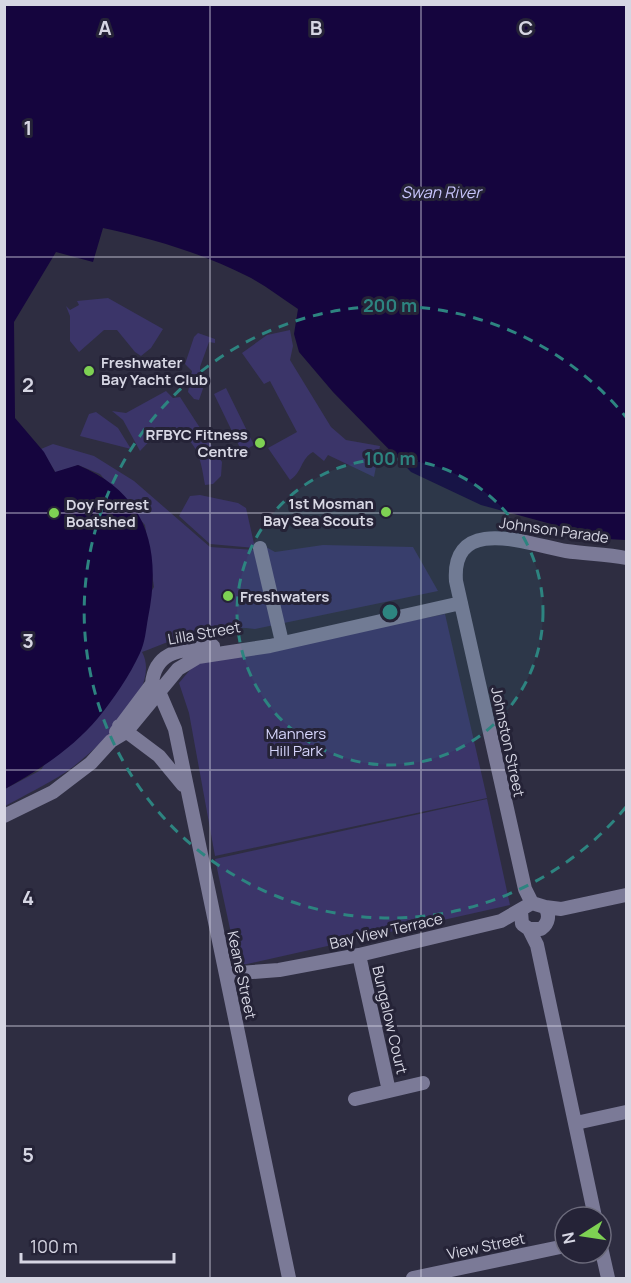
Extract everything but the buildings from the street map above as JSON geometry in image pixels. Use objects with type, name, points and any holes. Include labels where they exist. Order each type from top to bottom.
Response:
[{"type":"street","name":"Johnson Parade","points":[[460,603],[456,569],[466,548],[478,539],[496,537],[567,551],[627,558]]},
{"type":"street","points":[[260,548],[282,642]]},
{"type":"street","name":"Lilla Street","points":[[156,689],[178,669],[198,657],[282,642],[460,603]]},
{"type":"street","name":"Johnston Street","points":[[460,603],[533,917]]},
{"type":"street","name":"Lilla Street","points":[[156,689],[156,665],[169,655],[242,642],[282,642]]},
{"type":"street","points":[[4,816],[53,792],[91,763],[156,689]]},
{"type":"street","name":"Keane Street","points":[[156,689],[175,729],[289,1278]]},
{"type":"street","points":[[122,729],[159,756],[172,769],[188,794]]},
{"type":"street","points":[[593,1205],[533,917],[627,895]]},
{"type":"street","name":"Bay View Terrace","points":[[227,981],[359,955],[501,921],[533,917]]},
{"type":"street","name":"Bungalow Court","points":[[359,955],[389,1091]]},
{"type":"street","name":"Bungalow Court","points":[[355,1099],[423,1083]]},
{"type":"street","points":[[576,1123],[627,1112]]},
{"type":"street","name":"View Street","points":[[413,1278],[553,1249]]},
{"type":"green space","points":[[108,298],[163,329],[151,348],[141,356],[117,330],[104,330],[79,352],[70,341],[70,316],[66,306],[70,310],[79,305],[77,301]]},
{"type":"green space","points":[[290,330],[293,346],[290,360],[331,427],[346,440],[380,446],[374,477],[328,455],[324,461],[313,452],[290,480],[268,448],[297,432],[270,381],[264,384],[242,353],[267,335]]},
{"type":"green space","points":[[198,333],[215,339],[215,343],[209,342],[200,367],[200,377],[206,380],[199,400],[194,399],[188,392],[192,371],[185,364],[194,337]]},
{"type":"green space","points":[[226,388],[254,445],[242,452],[214,394]]},
{"type":"green space","points":[[166,391],[173,398],[180,397],[222,462],[221,476],[213,484],[205,485],[198,455],[189,440],[182,435],[160,430],[140,451],[123,420],[112,411],[126,413]]},
{"type":"green space","points":[[96,412],[118,428],[131,449],[80,436],[89,414]]},
{"type":"green space","points":[[53,444],[94,456],[134,481],[210,547],[255,550],[266,547],[275,552],[323,545],[413,547],[438,591],[255,629],[211,630],[183,637],[142,652],[146,667],[143,684],[135,701],[109,735],[66,772],[5,806],[5,789],[41,770],[154,587],[145,525],[100,474],[78,465],[56,473],[41,449]]},
{"type":"green space","points":[[200,495],[238,503],[246,508],[255,548],[210,544],[179,516],[190,496]]},
{"type":"green space","name":"Manners Hill Park","points":[[445,614],[487,798],[215,856],[189,713],[179,683],[199,659],[279,647]]},
{"type":"green space","points":[[487,799],[510,905],[238,966],[215,859]]},
{"type":"water","name":"Swan River","points":[[5,4],[626,5],[626,540],[606,539],[481,505],[411,472],[333,392],[299,352],[294,334],[298,309],[267,287],[213,260],[159,242],[103,228],[93,262],[56,252],[14,322],[15,418],[44,452],[55,472],[78,465],[101,477],[120,491],[134,508],[144,526],[153,569],[152,593],[145,636],[140,653],[126,678],[88,729],[54,758],[5,789]]},
{"type":"place","name":"Freshwater Bay Yacht Club","points":[[89,371]]},
{"type":"place","name":"RFBYC Fitness Centre","points":[[260,443]]},
{"type":"place","name":"1st Mosman Bay Sea Scouts","points":[[386,512]]},
{"type":"place","name":"Doy Forrest Boatshed","points":[[54,513]]},
{"type":"place","name":"Freshwaters","points":[[228,596]]}]
